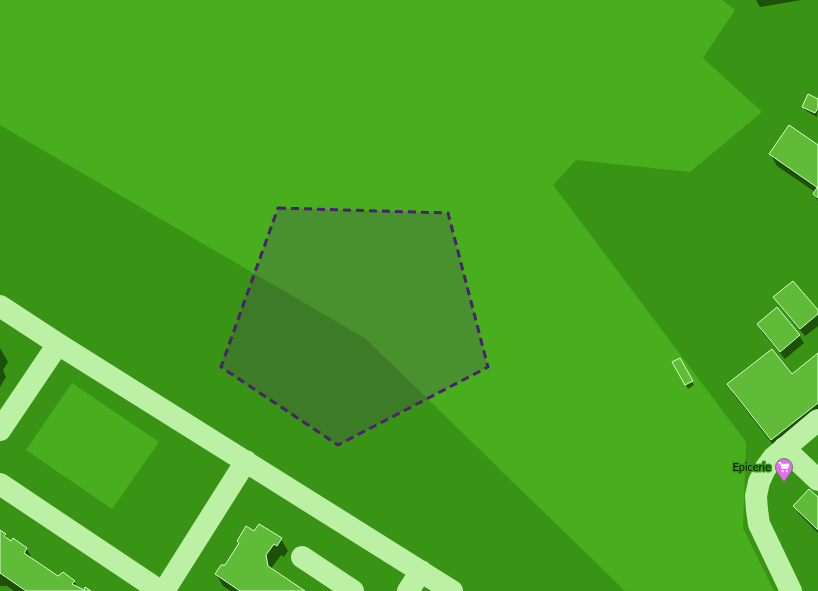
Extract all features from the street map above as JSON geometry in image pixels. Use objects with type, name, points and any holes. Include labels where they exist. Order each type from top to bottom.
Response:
[{"type":"street","points":[[0,306],[58,344],[452,591]]},
{"type":"street","points":[[0,430],[58,344]]},
{"type":"street","points":[[791,591],[759,524],[756,510],[756,496],[759,482],[769,464],[784,448],[818,420]]},
{"type":"street","points":[[784,448],[818,480]]},
{"type":"street","points":[[164,591],[246,461]]},
{"type":"street","points":[[0,484],[160,591]]},
{"type":"street","points":[[302,557],[354,591]]},
{"type":"street","points":[[408,591],[421,571]]},
{"type":"highlighted area","points":[[278,208],[448,213],[488,367],[338,445],[221,367]]},
{"type":"green space","points":[[0,0],[722,0],[735,10],[703,58],[762,112],[690,172],[576,160],[553,185],[746,442],[743,528],[774,591],[625,591],[366,339],[0,125]]},
{"type":"green space","points":[[72,383],[159,442],[112,509],[26,450]]},
{"type":"building","points":[[808,94],[818,99],[818,108],[815,113],[802,107]]},
{"type":"building","points":[[789,125],[818,145],[818,188],[769,154]]},
{"type":"building","points":[[818,186],[818,198],[813,194]]},
{"type":"building","points":[[793,281],[818,310],[818,314],[800,329],[773,297]]},
{"type":"building","points":[[777,307],[800,335],[780,352],[757,324]]},
{"type":"building","points":[[772,349],[792,374],[818,353],[818,403],[771,440],[727,384]]},
{"type":"building","points":[[680,358],[693,381],[685,385],[672,362]]},
{"type":"building","points":[[809,489],[818,497],[818,530],[793,506]]},
{"type":"building","points":[[259,524],[282,538],[277,546],[274,544],[266,555],[268,566],[305,591],[240,591],[215,574],[221,565],[225,565],[239,543],[237,541],[246,526],[254,531]]},
{"type":"building","points":[[0,530],[6,534],[4,536],[11,541],[13,538],[27,548],[24,553],[58,576],[63,572],[75,581],[72,584],[84,590],[85,587],[91,591],[26,591],[0,573]]},
{"type":"place","name":"Epicerie","points":[[784,482]]}]
